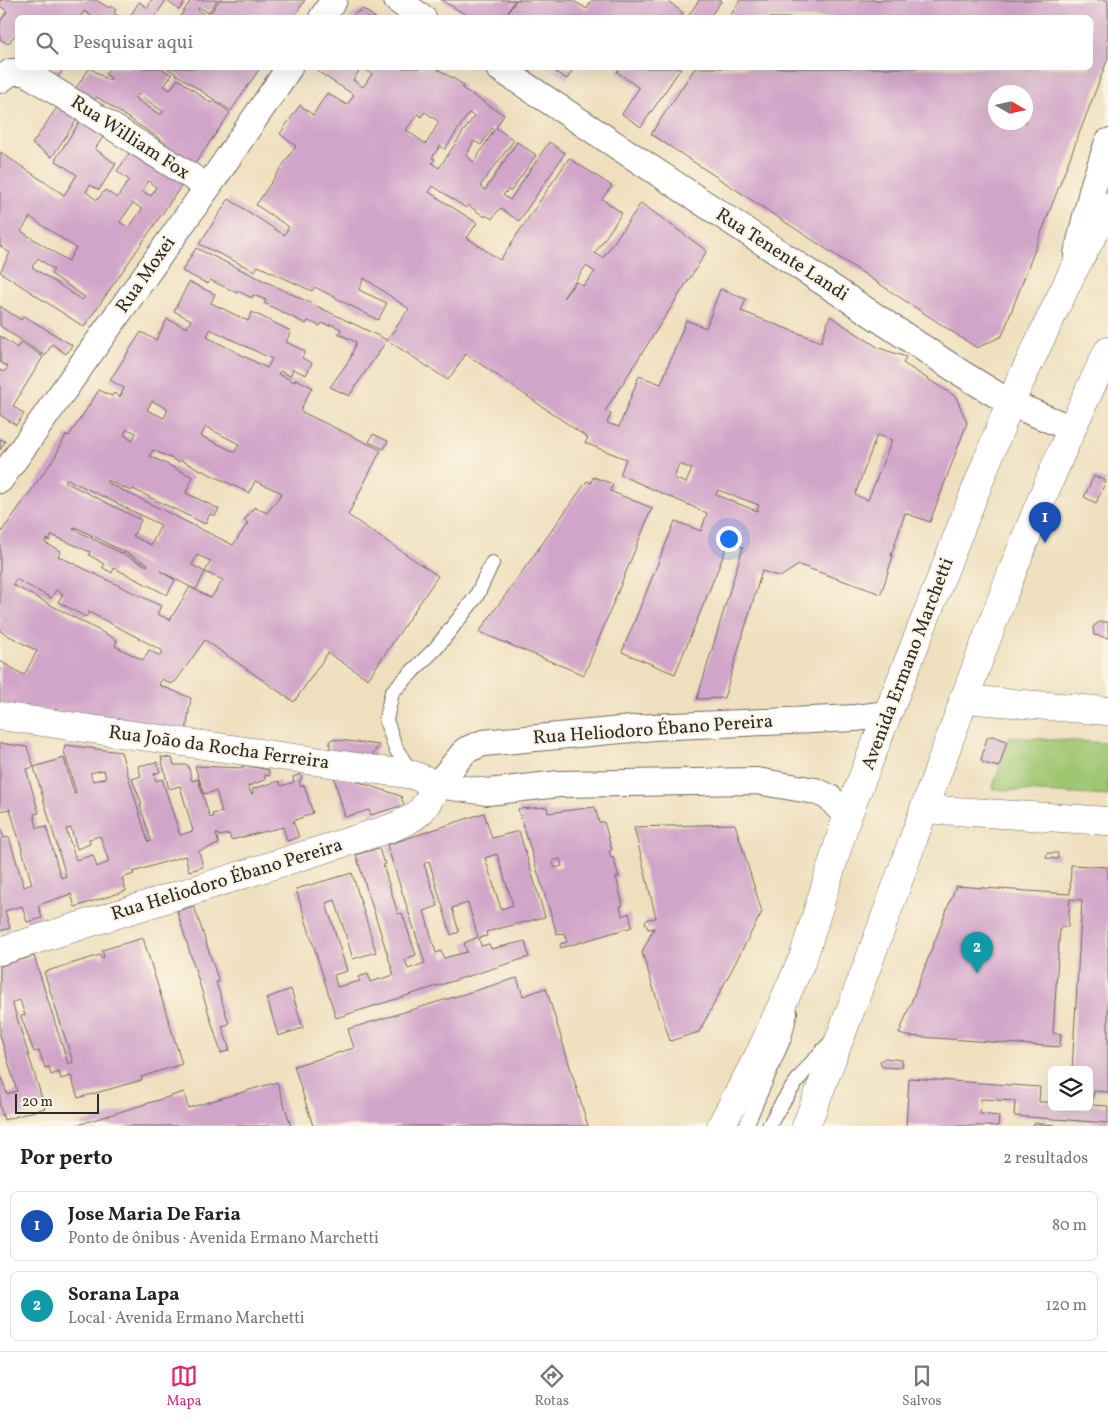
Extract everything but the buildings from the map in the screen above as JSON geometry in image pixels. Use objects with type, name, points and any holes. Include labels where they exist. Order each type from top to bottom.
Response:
[{"type":"main road","name":"Avenida Ermano Marchetti","points":[[721,1126],[761,1051],[803,958],[847,817],[1010,403],[1073,271],[1108,207]]},
{"type":"main road","points":[[806,1126],[963,699],[1029,528],[1108,351]]},
{"type":"main road","points":[[963,699],[1108,712]]},
{"type":"main road","name":"Rua João da Rocha Ferreira","points":[[0,716],[425,780]]},
{"type":"main road","name":"Rua Heliodoro Ébano Pereira","points":[[0,951],[391,828],[414,818],[427,805],[425,780]]},
{"type":"main road","points":[[924,809],[1108,821]]},
{"type":"street","points":[[324,15],[334,0]]},
{"type":"street","points":[[397,0],[419,15]]},
{"type":"street","name":"Rua Moxei","points":[[0,480],[208,187],[288,70]]},
{"type":"street","name":"Rua Tenente Landi","points":[[502,70],[1010,403],[1072,429]]},
{"type":"street","name":"Rua William Fox","points":[[0,80],[11,72],[25,72],[208,187]]},
{"type":"street","points":[[1073,271],[1093,187],[1108,142]]},
{"type":"street","name":"Rua Heliodoro Ébano Pereira","points":[[425,780],[466,750],[483,743],[653,727],[855,718],[888,714]]},
{"type":"street","points":[[425,780],[488,792],[559,784],[757,781],[796,786],[822,794],[829,797],[847,817]]},
{"type":"lane","points":[[425,780],[396,748],[386,720],[392,692],[436,648],[476,596],[492,564]]},
{"type":"lane","points":[[746,1126],[784,1038],[803,958]]},
{"type":"lane","points":[[769,1126],[785,1096],[807,1065],[842,1032]]},
{"type":"green space","points":[[1010,737],[1108,743],[1108,796],[992,789]]},
{"type":"place","name":"Jose Maria De Faria","points":[[1045,543]]},
{"type":"place","name":"Sorana Lapa","points":[[977,973]]}]
